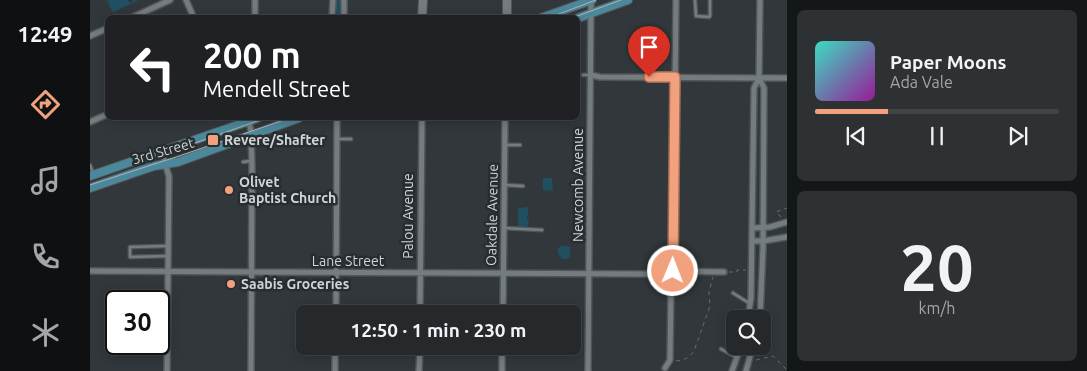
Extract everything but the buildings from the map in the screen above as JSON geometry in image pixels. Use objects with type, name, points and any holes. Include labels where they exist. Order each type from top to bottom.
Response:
[{"type":"main road","points":[[549,15],[591,0]]},
{"type":"main road","points":[[580,17],[628,0]]},
{"type":"main road","name":"3rd Street","points":[[92,175],[246,120]]},
{"type":"main road","name":"3rd Street","points":[[90,188],[132,173],[178,162],[293,120]]},
{"type":"street","points":[[138,15],[170,0]]},
{"type":"street","points":[[186,0],[193,15]]},
{"type":"street","points":[[255,0],[255,15]]},
{"type":"street","points":[[332,0],[332,15]]},
{"type":"street","points":[[344,0],[344,15]]},
{"type":"street","points":[[422,15],[423,0]]},
{"type":"street","points":[[507,0],[507,15]]},
{"type":"street","name":"Newcomb Avenue","points":[[588,371],[591,0]]},
{"type":"street","points":[[665,368],[670,360],[673,271],[676,0]]},
{"type":"street","points":[[749,310],[752,270],[754,88],[759,78],[760,0]]},
{"type":"street","points":[[90,36],[105,29]]},
{"type":"street","points":[[591,75],[600,78],[787,78]]},
{"type":"street","points":[[759,78],[764,88],[763,241],[760,310]]},
{"type":"street","points":[[90,122],[105,115]]},
{"type":"street","points":[[249,120],[252,135],[251,371]]},
{"type":"street","points":[[336,305],[337,120]]},
{"type":"street","name":"Palou Avenue","points":[[420,305],[422,120]]},
{"type":"street","name":"Oakdale Avenue","points":[[503,305],[505,120]]},
{"type":"street","points":[[160,152],[169,176],[167,371]]},
{"type":"street","points":[[752,228],[770,227],[787,222]]},
{"type":"street","points":[[752,241],[787,237]]},
{"type":"street","name":"Lane Street","points":[[90,271],[503,274],[724,272]]},
{"type":"street","points":[[335,355],[335,371]]},
{"type":"street","points":[[420,355],[420,371]]},
{"type":"street","points":[[502,355],[502,371]]},
{"type":"street","points":[[732,371],[738,355]]},
{"type":"street","points":[[746,371],[751,355]]},
{"type":"lane","points":[[695,0],[696,16],[709,17],[710,0]]},
{"type":"lane","points":[[583,75],[591,75]]},
{"type":"lane","points":[[337,139],[351,139]]},
{"type":"lane","points":[[505,146],[520,146]]},
{"type":"lane","points":[[243,162],[252,161]]},
{"type":"lane","points":[[90,165],[92,175]]},
{"type":"lane","points":[[504,185],[523,186]]},
{"type":"lane","points":[[504,228],[542,230]]},
{"type":"lane","points":[[169,246],[130,247],[130,257],[169,256]]},
{"type":"lane","points":[[732,294],[750,304]]},
{"type":"lane","points":[[721,349],[737,358]]},
{"type":"path","points":[[778,215],[776,212],[787,208]]},
{"type":"path","points":[[724,272],[752,270]]},
{"type":"path","points":[[670,360],[686,359],[694,351],[710,306],[709,292],[714,272]]},
{"type":"path","points":[[749,361],[773,356],[787,370]]},
{"type":"shaded area","points":[[106,0],[110,6],[108,0],[128,0],[130,3],[132,0],[139,0],[114,12],[112,11]]},
{"type":"shaded area","points":[[335,0],[341,0],[341,15],[335,15]]},
{"type":"shaded area","points":[[543,178],[552,178],[553,191],[543,190]]},
{"type":"shaded area","points":[[528,207],[528,228],[518,228],[518,208]]},
{"type":"shaded area","points":[[561,246],[570,247],[570,257],[568,259],[562,259],[558,254],[558,248]]},
{"type":"tram line","points":[[556,15],[596,0]]},
{"type":"tram line","points":[[580,15],[621,0]]},
{"type":"tram line","points":[[150,159],[260,120]]},
{"type":"tram line","points":[[90,185],[284,120]]},
{"type":"place","name":"Revere/Shafter","points":[[213,140]]},
{"type":"place","name":"Olivet Baptist Church","points":[[229,190]]},
{"type":"place","name":"Saabis Groceries","points":[[231,284]]},
{"type":"route","points":[[649,77],[675,77],[673,271]]}]
